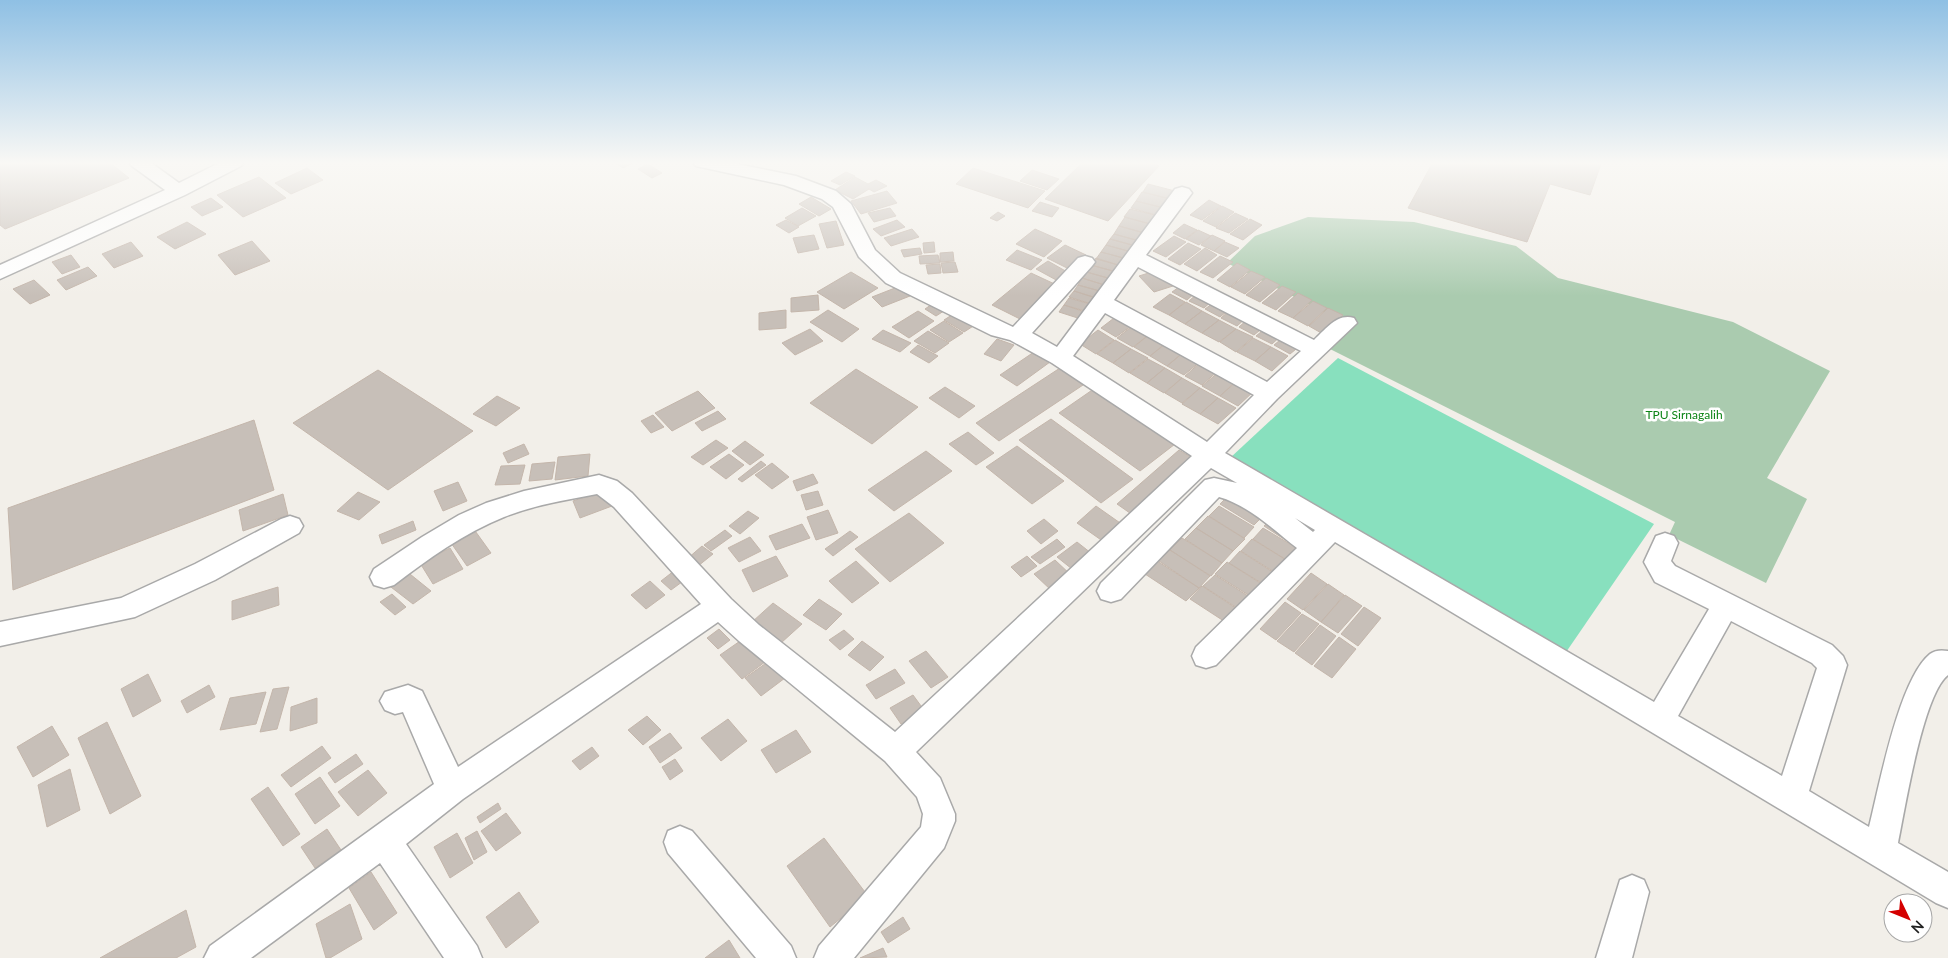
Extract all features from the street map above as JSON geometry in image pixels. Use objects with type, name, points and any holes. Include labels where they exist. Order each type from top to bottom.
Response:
[{"type":"street","points":[[0,273],[144,207]]},
{"type":"street","points":[[842,207],[866,253],[893,278],[999,330],[1018,335],[1060,358],[1209,455],[1948,891]]},
{"type":"street","points":[[1060,358],[1172,207]]},
{"type":"street","points":[[1134,257],[1316,350]]},
{"type":"street","points":[[1018,335],[1085,262]]},
{"type":"street","points":[[1102,302],[1269,393]]},
{"type":"street","points":[[896,751],[1209,455],[1269,393],[1346,322]]},
{"type":"street","points":[[384,576],[481,516],[534,498],[599,484],[608,488],[623,500],[721,607],[766,648],[896,751],[929,788],[938,814],[938,824],[933,837],[831,958]]},
{"type":"street","points":[[1112,591],[1214,486],[1234,490],[1314,548]]},
{"type":"street","points":[[0,634],[125,609],[205,572],[290,526]]},
{"type":"street","points":[[1206,656],[1334,528]]},
{"type":"street","points":[[1664,543],[1657,562],[1662,572],[1822,654],[1833,665],[1791,798]]},
{"type":"street","points":[[1660,720],[1726,605]]},
{"type":"street","points":[[222,958],[384,841],[452,789],[721,607]]},
{"type":"street","points":[[1880,850],[1912,717],[1930,674],[1941,662],[1948,663]]},
{"type":"street","points":[[395,701],[408,698],[412,700],[452,789]]},
{"type":"street","points":[[384,841],[465,958]]},
{"type":"street","points":[[680,842],[779,958]]},
{"type":"street","points":[[1614,958],[1632,892]]},
{"type":"green space","name":"TPU Sirnagalih","points":[[1308,217],[1414,222],[1516,246],[1558,278],[1733,322],[1830,371],[1767,478],[1807,499],[1766,583],[1669,535],[1675,522],[1324,346],[1348,324],[1227,263],[1255,236]]},
{"type":"green space","points":[[1338,358],[1654,524],[1562,658],[1230,458]]},
{"type":"building","points":[[0,207],[59,207],[5,229],[0,225]]},
{"type":"building","points":[[191,207],[223,207],[223,207],[202,216]]},
{"type":"building","points":[[231,207],[266,207],[243,217]]},
{"type":"building","points":[[804,207],[827,207],[831,209],[819,216]]},
{"type":"building","points":[[855,207],[885,207],[861,214]]},
{"type":"building","points":[[1036,207],[1059,208],[1052,217],[1032,211]]},
{"type":"building","points":[[1067,207],[1121,207],[1108,221]]},
{"type":"building","points":[[1159,207],[1164,208],[1159,216],[1131,208]]},
{"type":"building","points":[[1201,207],[1220,207],[1202,220],[1190,215]]},
{"type":"building","points":[[1221,207],[1234,212],[1216,227],[1203,221]]},
{"type":"building","points":[[1409,207],[1541,207],[1527,242]]},
{"type":"building","points":[[802,208],[816,216],[798,226],[785,218]]},
{"type":"building","points":[[890,208],[896,216],[874,222],[868,213]]},
{"type":"building","points":[[1130,209],[1159,216],[1154,225],[1124,217]]},
{"type":"building","points":[[998,212],[1005,216],[997,221],[990,218]]},
{"type":"building","points":[[1235,213],[1248,219],[1229,233],[1216,228]]},
{"type":"building","points":[[1125,217],[1154,225],[1148,234],[1119,226]]},
{"type":"building","points":[[1250,219],[1262,225],[1243,240],[1230,234]]},
{"type":"building","points":[[786,220],[799,227],[789,233],[776,225]]},
{"type":"building","points":[[897,220],[905,227],[881,236],[873,229]]},
{"type":"building","points":[[836,221],[844,245],[827,248],[819,224]]},
{"type":"building","points":[[187,222],[206,234],[175,249],[157,237]]},
{"type":"building","points":[[1184,224],[1197,230],[1185,239],[1173,233]]},
{"type":"building","points":[[1119,226],[1148,234],[1143,242],[1114,234]]},
{"type":"building","points":[[912,229],[919,237],[891,246],[884,238]]},
{"type":"building","points":[[1035,229],[1062,241],[1044,257],[1016,244]]},
{"type":"building","points":[[1198,230],[1211,236],[1199,245],[1186,239]]},
{"type":"building","points":[[1114,234],[1143,242],[1140,247],[1110,239]]},
{"type":"building","points":[[814,235],[819,249],[798,253],[793,238]]},
{"type":"building","points":[[1212,235],[1225,241],[1214,251],[1201,245]]},
{"type":"building","points":[[1174,236],[1186,242],[1166,257],[1153,251]]},
{"type":"building","points":[[1110,239],[1139,247],[1135,253],[1106,245]]},
{"type":"building","points":[[252,241],[270,261],[235,275],[218,255]]},
{"type":"building","points":[[131,242],[143,256],[114,268],[102,254]]},
{"type":"building","points":[[934,242],[935,252],[924,253],[923,243]]},
{"type":"building","points":[[1225,242],[1239,248],[1227,257],[1214,251]]},
{"type":"building","points":[[1188,243],[1201,249],[1180,265],[1168,259]]},
{"type":"building","points":[[1065,245],[1086,255],[1069,269],[1047,258]]},
{"type":"building","points":[[1106,245],[1135,253],[1131,260],[1101,252]]},
{"type":"building","points":[[920,248],[922,254],[904,257],[901,250]]},
{"type":"building","points":[[1205,248],[1217,255],[1197,271],[1184,264]]},
{"type":"building","points":[[1017,250],[1042,260],[1031,270],[1006,260]]},
{"type":"building","points":[[953,252],[954,261],[940,262],[940,253]]},
{"type":"building","points":[[1101,252],[1131,260],[1126,267],[1096,259]]},
{"type":"building","points":[[71,255],[80,267],[62,274],[52,262]]},
{"type":"building","points":[[938,255],[940,263],[920,264],[919,256]]},
{"type":"building","points":[[1220,256],[1233,262],[1213,278],[1200,272]]},
{"type":"building","points":[[1096,258],[1124,267],[1120,273],[1091,265]]},
{"type":"building","points":[[1048,261],[1069,273],[1058,281],[1036,269]]},
{"type":"building","points":[[955,262],[958,272],[943,273],[941,263]]},
{"type":"building","points":[[1237,263],[1250,270],[1230,287],[1217,280]]},
{"type":"building","points":[[940,264],[941,273],[928,274],[926,265]]},
{"type":"building","points":[[1091,265],[1120,273],[1115,280],[1086,272]]},
{"type":"building","points":[[88,267],[97,276],[66,290],[57,280]]},
{"type":"building","points":[[1158,270],[1173,286],[1154,292],[1139,276]]},
{"type":"building","points":[[1251,271],[1265,277],[1245,294],[1231,287]]},
{"type":"building","points":[[851,272],[878,288],[844,309],[817,292]]},
{"type":"building","points":[[1087,272],[1115,280],[1111,287],[1082,278]]},
{"type":"building","points":[[1031,273],[1061,287],[1022,320],[992,305]]},
{"type":"building","points":[[1082,278],[1111,287],[1107,293],[1078,285]]},
{"type":"building","points":[[1266,278],[1280,285],[1260,302],[1246,295]]},
{"type":"building","points":[[34,280],[50,295],[30,304],[13,289]]},
{"type":"building","points":[[1078,285],[1107,293],[1103,300],[1074,291]]},
{"type":"building","points":[[1182,285],[1196,292],[1187,300],[1172,292]]},
{"type":"building","points":[[900,286],[910,296],[882,307],[872,297]]},
{"type":"building","points":[[1282,286],[1296,292],[1276,310],[1262,303]]},
{"type":"building","points":[[1074,291],[1102,300],[1098,306],[1069,297]]},
{"type":"building","points":[[1198,293],[1213,300],[1204,308],[1189,301]]},
{"type":"building","points":[[1298,293],[1312,300],[1293,318],[1278,311]]},
{"type":"building","points":[[1170,294],[1185,302],[1169,315],[1153,307]]},
{"type":"building","points":[[818,295],[819,310],[791,312],[791,298]]},
{"type":"building","points":[[1069,298],[1097,306],[1092,313],[1064,305]]},
{"type":"building","points":[[1216,301],[1231,308],[1220,317],[1205,309]]},
{"type":"building","points":[[1313,301],[1327,308],[1308,326],[1293,318]]},
{"type":"building","points":[[935,302],[947,309],[936,316],[925,309]]},
{"type":"building","points":[[1186,302],[1202,311],[1185,324],[1169,315]]},
{"type":"building","points":[[1064,305],[1091,314],[1087,321],[1059,312]]},
{"type":"building","points":[[1328,308],[1343,315],[1323,334],[1309,326]]},
{"type":"building","points":[[1231,309],[1247,317],[1237,326],[1221,318]]},
{"type":"building","points":[[786,310],[786,328],[759,330],[759,313]]},
{"type":"building","points":[[828,310],[859,329],[842,342],[810,322]]},
{"type":"building","points":[[918,311],[934,321],[909,338],[892,327]]},
{"type":"building","points":[[958,311],[978,323],[964,332],[944,320]]},
{"type":"building","points":[[1202,311],[1219,320],[1202,333],[1185,324]]},
{"type":"building","points":[[1118,315],[1134,324],[1116,337],[1101,328]]},
{"type":"building","points":[[1249,318],[1265,326],[1254,335],[1239,327]]},
{"type":"building","points":[[1219,320],[1236,329],[1219,342],[1202,333]]},
{"type":"building","points":[[944,321],[963,333],[949,342],[930,330]]},
{"type":"building","points":[[1135,324],[1151,333],[1133,347],[1117,338]]},
{"type":"building","points":[[1267,327],[1282,335],[1272,344],[1256,336]]},
{"type":"building","points":[[810,329],[823,341],[795,355],[782,343]]},
{"type":"building","points":[[1236,329],[1253,337],[1236,352],[1220,342]]},
{"type":"building","points":[[883,330],[911,343],[900,352],[872,339]]},
{"type":"building","points":[[1098,330],[1114,340],[1096,354],[1080,344]]},
{"type":"building","points":[[928,331],[949,343],[935,353],[914,341]]},
{"type":"building","points":[[1151,333],[1167,342],[1150,356],[1134,347]]},
{"type":"building","points":[[1285,336],[1301,345],[1290,354],[1274,345]]},
{"type":"building","points":[[1253,338],[1271,347],[1255,361],[1237,352]]},
{"type":"building","points":[[997,339],[1014,345],[1001,361],[984,354]]},
{"type":"building","points":[[1115,340],[1131,349],[1113,363],[1097,354]]},
{"type":"building","points":[[1168,342],[1185,351],[1167,366],[1150,356]]},
{"type":"building","points":[[918,345],[938,356],[929,363],[910,352]]},
{"type":"building","points":[[1271,347],[1288,356],[1272,371],[1255,361]]},
{"type":"building","points":[[1131,349],[1148,358],[1129,373],[1113,363]]},
{"type":"building","points":[[1185,351],[1201,361],[1184,375],[1167,366]]},
{"type":"building","points":[[1034,352],[1050,362],[1017,386],[1000,375]]},
{"type":"building","points":[[1148,359],[1165,368],[1147,383],[1130,373]]},
{"type":"building","points":[[1202,361],[1219,370],[1202,385],[1185,376]]},
{"type":"building","points":[[1060,368],[1083,385],[999,441],[976,423]]},
{"type":"building","points":[[1165,368],[1182,378],[1164,393],[1147,383]]},
{"type":"building","points":[[856,369],[918,407],[872,444],[810,403]]},
{"type":"building","points":[[378,370],[473,431],[388,490],[293,423]]},
{"type":"building","points":[[1220,371],[1237,380],[1220,396],[1202,386]]},
{"type":"building","points":[[1182,378],[1200,388],[1182,403],[1165,393]]},
{"type":"building","points":[[1237,381],[1255,390],[1238,406],[1220,396]]},
{"type":"building","points":[[1098,386],[1179,441],[1140,471],[1059,413]]},
{"type":"building","points":[[945,387],[975,406],[959,418],[929,398]]},
{"type":"building","points":[[1200,388],[1218,398],[1200,414],[1182,404]]},
{"type":"building","points":[[698,391],[715,408],[672,431],[655,413]]},
{"type":"building","points":[[497,396],[520,408],[496,426],[473,414]]},
{"type":"building","points":[[1218,398],[1236,408],[1218,424],[1200,414]]},
{"type":"building","points":[[718,411],[726,419],[702,431],[695,423]]},
{"type":"building","points":[[653,415],[664,427],[651,433],[641,421]]},
{"type":"building","points":[[1051,419],[1133,479],[1101,503],[1019,440]]},
{"type":"building","points":[[254,420],[274,490],[13,590],[8,508]]},
{"type":"building","points":[[968,432],[994,453],[976,465],[949,444]]},
{"type":"building","points":[[716,440],[728,448],[703,465],[691,457]]},
{"type":"building","points":[[745,441],[764,455],[750,465],[732,451]]},
{"type":"building","points":[[524,444],[529,454],[508,463],[503,453]]},
{"type":"building","points":[[1017,446],[1064,481],[1032,504],[986,467]]},
{"type":"building","points":[[1179,450],[1199,462],[1137,518],[1117,504]]},
{"type":"building","points":[[926,451],[952,471],[894,511],[868,490]]},
{"type":"building","points":[[590,454],[588,476],[555,480],[558,457]]},
{"type":"building","points":[[729,454],[744,465],[726,479],[710,467]]},
{"type":"building","points":[[761,461],[766,465],[742,482],[738,479]]},
{"type":"building","points":[[555,462],[552,479],[529,481],[532,464]]},
{"type":"building","points":[[772,463],[789,477],[772,489],[755,475]]},
{"type":"building","points":[[525,465],[520,484],[495,485],[501,466]]},
{"type":"building","points":[[813,474],[818,483],[797,491],[793,481]]},
{"type":"building","points":[[458,482],[467,501],[443,511],[434,491]]},
{"type":"building","points":[[605,490],[612,506],[580,518],[573,501]]},
{"type":"building","points":[[818,491],[823,505],[806,510],[801,495]]},
{"type":"building","points":[[358,492],[380,502],[359,520],[337,511]]},
{"type":"building","points":[[283,494],[288,515],[243,531],[239,510]]},
{"type":"building","points":[[1229,495],[1263,516],[1254,525],[1220,504]]},
{"type":"building","points":[[1096,506],[1123,525],[1104,542],[1077,523]]},
{"type":"building","points":[[1219,506],[1254,527],[1244,538],[1209,516]]},
{"type":"building","points":[[828,510],[838,533],[816,540],[807,517]]},
{"type":"building","points":[[748,511],[759,518],[740,534],[729,526]]},
{"type":"building","points":[[909,513],[944,543],[890,582],[855,549]]},
{"type":"building","points":[[1208,516],[1245,539],[1233,551],[1196,528]]},
{"type":"building","points":[[1044,519],[1058,531],[1041,544],[1027,531]]},
{"type":"building","points":[[1270,520],[1299,549],[1264,526]]},
{"type":"building","points":[[413,521],[416,530],[382,544],[379,535]]},
{"type":"building","points":[[802,524],[810,538],[776,550],[769,536]]},
{"type":"building","points":[[473,528],[491,553],[467,566],[449,540]]},
{"type":"building","points":[[1196,528],[1233,551],[1222,563],[1185,539]]},
{"type":"building","points":[[1263,528],[1300,550],[1290,562],[1253,539]]},
{"type":"building","points":[[725,530],[732,536],[711,551],[704,545]]},
{"type":"building","points":[[850,531],[858,537],[833,556],[825,549]]},
{"type":"building","points":[[750,537],[761,551],[739,562],[728,548]]},
{"type":"building","points":[[1182,538],[1222,563],[1211,576],[1170,550]]},
{"type":"building","points":[[1057,539],[1065,547],[1040,564],[1031,557]]},
{"type":"building","points":[[1252,539],[1291,563],[1279,575],[1241,551]]},
{"type":"building","points":[[1077,542],[1096,557],[1077,573],[1057,557]]},
{"type":"building","points":[[702,546],[713,554],[698,566],[687,559]]},
{"type":"building","points":[[450,548],[463,569],[433,584],[420,563]]},
{"type":"building","points":[[1170,550],[1210,576],[1199,588],[1159,561]]},
{"type":"building","points":[[1240,551],[1279,576],[1268,587],[1229,563]]},
{"type":"building","points":[[776,556],[788,576],[753,592],[742,570]]},
{"type":"building","points":[[1027,556],[1037,566],[1021,577],[1011,567]]},
{"type":"building","points":[[1055,560],[1072,576],[1052,591],[1034,574]]},
{"type":"building","points":[[856,561],[879,583],[852,603],[829,581]]},
{"type":"building","points":[[1157,561],[1199,588],[1186,601],[1145,574]]},
{"type":"building","points":[[1227,562],[1268,588],[1258,601],[1215,574]]},
{"type":"building","points":[[679,567],[690,576],[671,590],[661,581]]},
{"type":"building","points":[[405,570],[431,591],[413,604],[387,584]]},
{"type":"building","points":[[1311,573],[1327,584],[1303,610],[1287,599]]},
{"type":"building","points":[[1215,575],[1256,601],[1245,613],[1203,586]]},
{"type":"building","points":[[650,581],[665,595],[646,609],[631,595]]},
{"type":"building","points":[[1328,584],[1344,595],[1321,622],[1304,610]]},
{"type":"building","points":[[1202,586],[1245,614],[1233,627],[1190,599]]},
{"type":"building","points":[[278,587],[279,605],[232,620],[232,601]]},
{"type":"building","points":[[392,594],[406,607],[395,615],[380,602]]},
{"type":"building","points":[[1345,595],[1362,606],[1338,633],[1321,622]]},
{"type":"building","points":[[819,599],[842,614],[826,630],[803,615]]},
{"type":"building","points":[[1285,602],[1301,613],[1276,640],[1260,629]]},
{"type":"building","points":[[773,603],[802,624],[781,643],[752,622]]},
{"type":"building","points":[[1364,607],[1381,618],[1358,646],[1341,634]]},
{"type":"building","points":[[1302,614],[1319,624],[1294,652],[1277,641]]},
{"type":"building","points":[[1320,625],[1336,636],[1312,665],[1295,653]]},
{"type":"building","points":[[719,629],[730,640],[718,649],[707,638]]},
{"type":"building","points":[[844,630],[854,639],[840,650],[829,640]]},
{"type":"building","points":[[1339,637],[1356,649],[1332,678],[1314,666]]},
{"type":"building","points":[[743,639],[765,662],[742,679],[720,655]]},
{"type":"building","points":[[862,641],[884,657],[870,671],[848,655]]},
{"type":"building","points":[[926,651],[948,677],[931,688],[909,661]]},
{"type":"building","points":[[769,661],[785,678],[761,696],[745,678]]},
{"type":"building","points":[[895,669],[905,683],[876,699],[866,685]]},
{"type":"building","points":[[148,674],[161,701],[133,717],[121,689]]},
{"type":"building","points":[[209,685],[215,697],[187,713],[181,701]]},
{"type":"building","points":[[289,687],[277,729],[260,732],[273,689]]},
{"type":"building","points":[[266,692],[256,724],[220,730],[230,698]]},
{"type":"building","points":[[913,695],[924,710],[901,724],[890,708]]},
{"type":"building","points":[[317,698],[317,723],[290,731],[291,707]]},
{"type":"building","points":[[647,716],[661,730],[643,745],[628,730]]},
{"type":"building","points":[[728,719],[747,741],[721,761],[701,738]]},
{"type":"building","points":[[107,722],[141,796],[110,814],[78,738]]},
{"type":"building","points":[[52,726],[69,755],[33,777],[17,747]]},
{"type":"building","points":[[796,730],[811,752],[776,773],[761,750]]},
{"type":"building","points":[[670,733],[682,748],[660,763],[649,747]]},
{"type":"building","points":[[322,746],[331,758],[291,787],[281,775]]},
{"type":"building","points":[[592,747],[599,756],[580,770],[572,761]]},
{"type":"building","points":[[356,754],[363,764],[335,783],[328,773]]},
{"type":"building","points":[[675,759],[683,771],[670,780],[662,767]]},
{"type":"building","points":[[70,769],[80,810],[47,827],[38,785]]},
{"type":"building","points":[[368,770],[387,793],[358,816],[338,792]]},
{"type":"building","points":[[320,777],[340,806],[315,824],[295,794]]},
{"type":"building","points":[[268,787],[300,834],[283,846],[251,799]]},
{"type":"building","points":[[498,803],[501,809],[480,823],[477,817]]},
{"type":"building","points":[[506,813],[521,833],[496,851],[481,831]]},
{"type":"building","points":[[327,829],[341,850],[315,868],[301,847]]},
{"type":"building","points":[[477,831],[487,852],[474,860],[465,838]]},
{"type":"building","points":[[457,833],[473,863],[450,878],[434,847]]},
{"type":"building","points":[[824,838],[868,896],[830,927],[787,866]]},
{"type":"building","points":[[371,872],[397,913],[374,930],[349,888]]},
{"type":"building","points":[[519,892],[539,922],[506,948],[486,917]]},
{"type":"building","points":[[350,904],[362,939],[330,958],[326,958],[316,924]]},
{"type":"building","points":[[186,910],[196,947],[176,958],[100,958]]},
{"type":"building","points":[[903,917],[910,929],[888,943],[881,932]]},
{"type":"building","points":[[729,940],[740,958],[705,958]]},
{"type":"building","points":[[883,948],[887,957],[860,958]]}]
